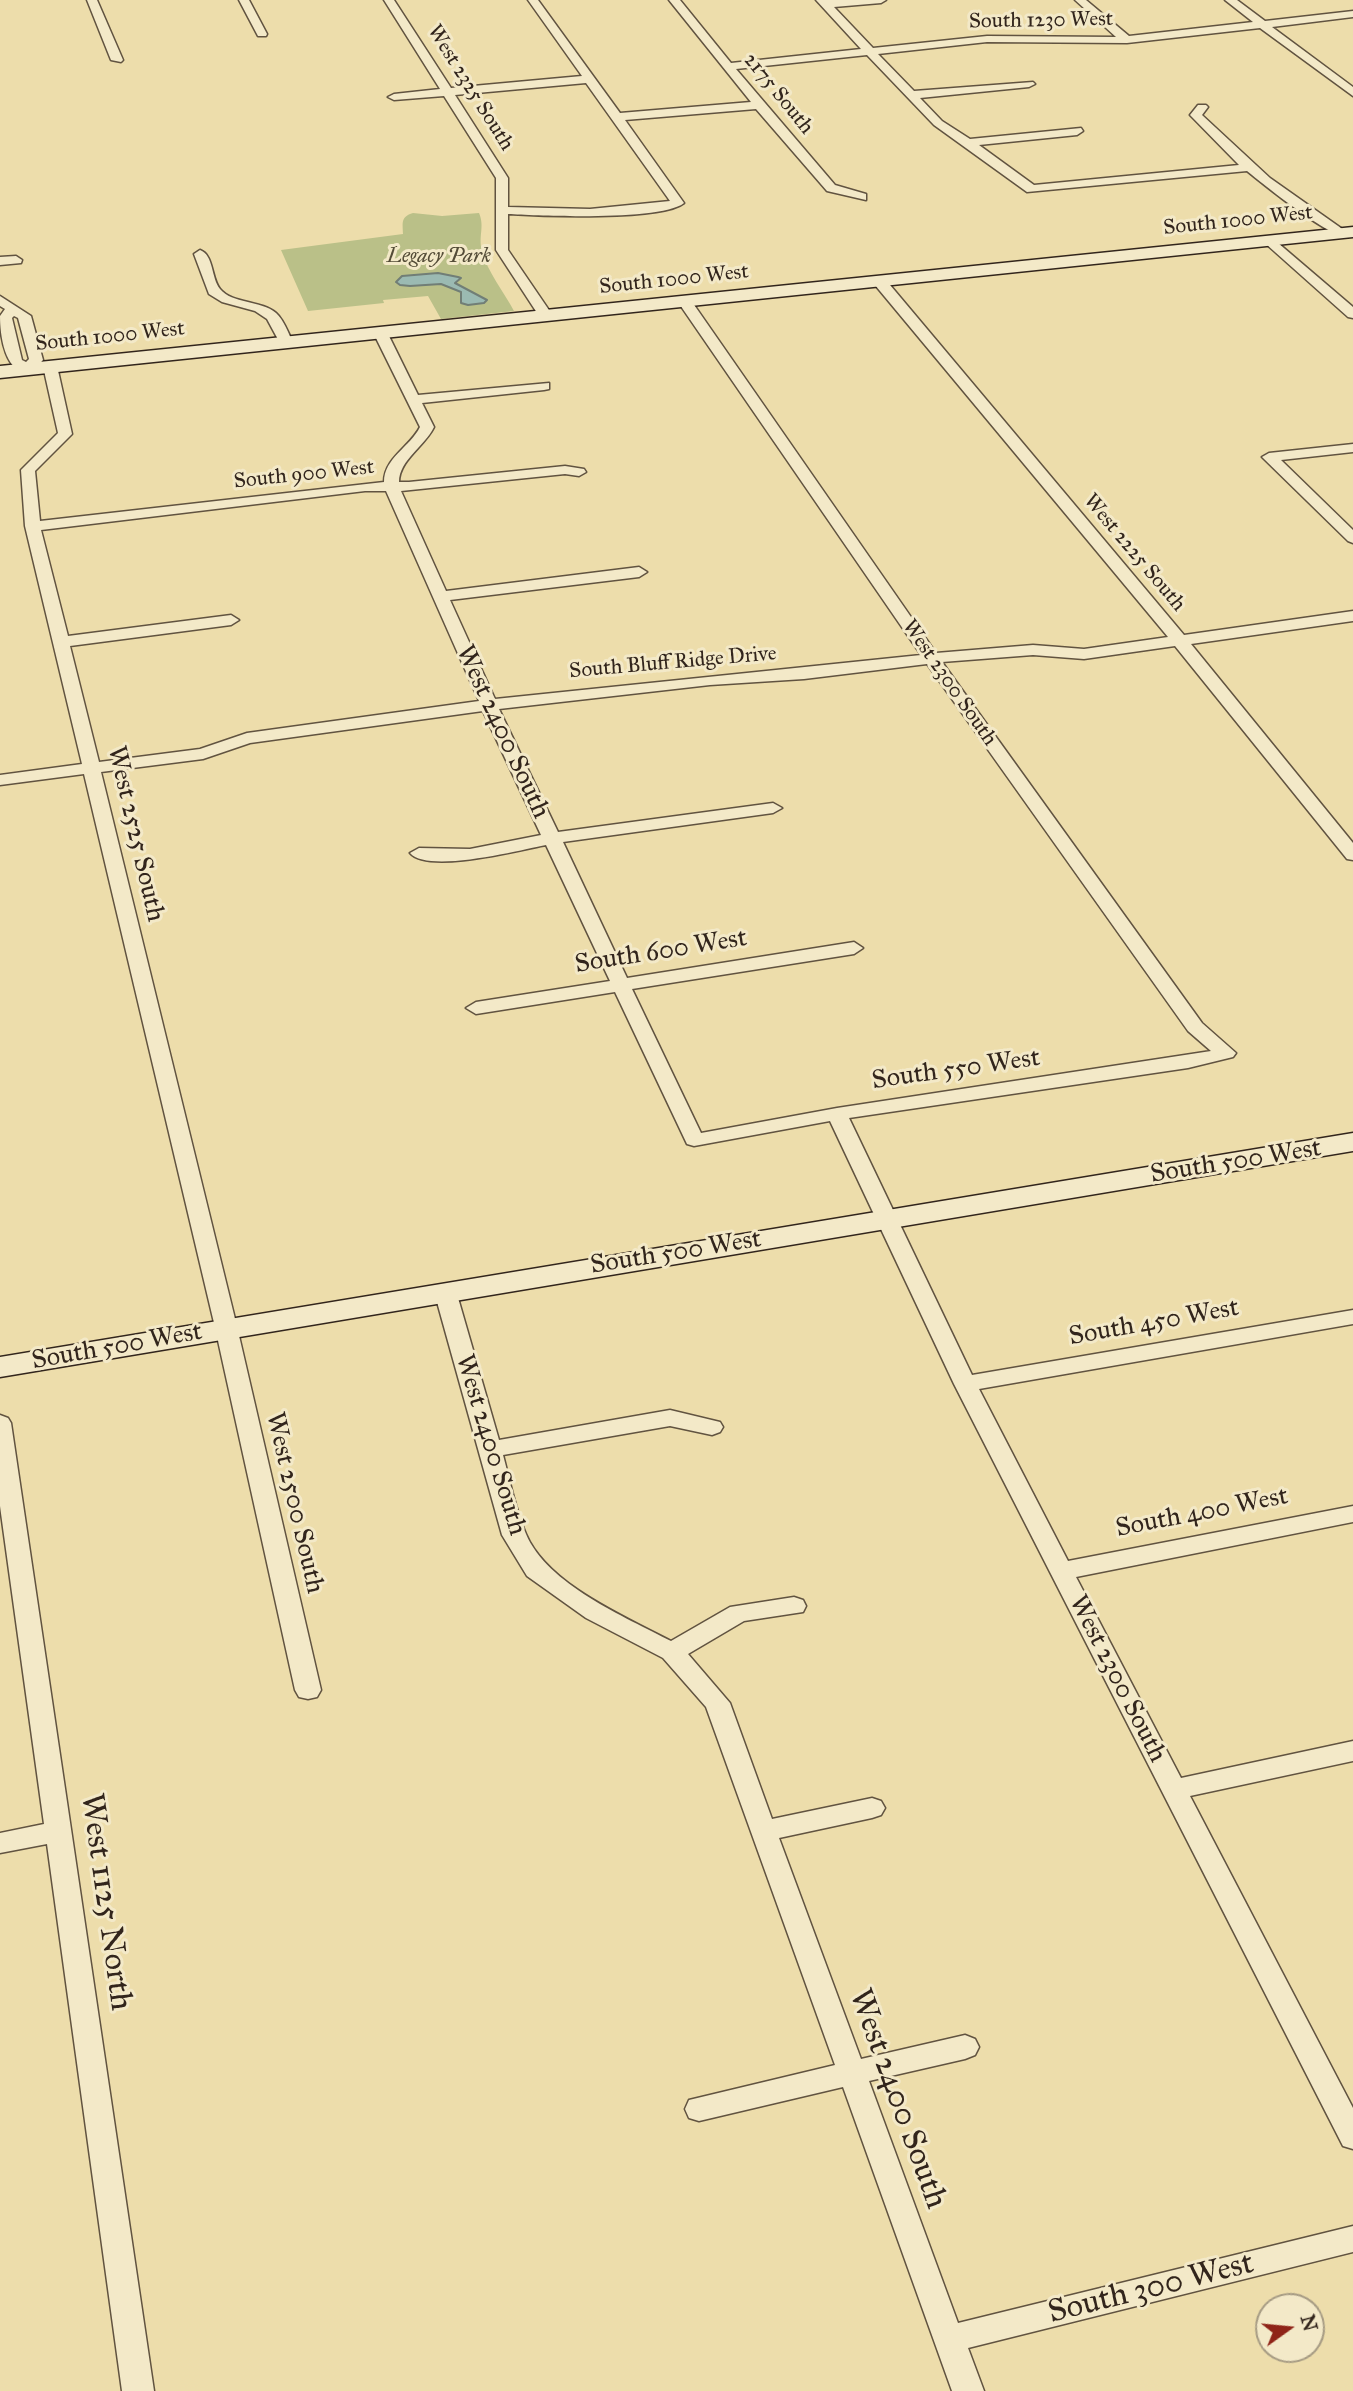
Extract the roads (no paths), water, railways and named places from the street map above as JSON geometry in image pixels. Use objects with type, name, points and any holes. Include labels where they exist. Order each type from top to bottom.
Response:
[{"type":"main road","name":"South 1000 West","points":[[0,372],[1348,232]]},
{"type":"main road","name":"South 500 West","points":[[0,1367],[226,1327],[1353,1142]]},
{"type":"street","points":[[92,0],[117,60]]},
{"type":"street","points":[[244,0],[262,34]]},
{"type":"street","name":"West 2325 South","points":[[389,0],[502,178],[502,250],[546,316]]},
{"type":"street","points":[[501,210],[541,213],[633,209],[678,203],[533,0]]},
{"type":"street","name":"2175 South","points":[[674,0],[730,66],[759,106],[831,188],[862,197]]},
{"type":"street","points":[[824,2],[881,0]]},
{"type":"street","points":[[1080,0],[1127,40]]},
{"type":"street","points":[[1230,0],[1353,93]]},
{"type":"street","points":[[824,2],[938,123],[1031,189],[1251,167]]},
{"type":"street","name":"South 1230 West","points":[[730,66],[868,49],[987,39],[1127,40],[1353,15]]},
{"type":"street","points":[[394,97],[589,79]]},
{"type":"street","points":[[911,95],[1029,84]]},
{"type":"street","points":[[618,117],[759,106]]},
{"type":"street","points":[[1202,107],[1196,115],[1251,167],[1291,201],[1348,232]]},
{"type":"street","points":[[965,143],[1077,131]]},
{"type":"street","points":[[1271,241],[1353,314]]},
{"type":"street","points":[[200,254],[214,291],[227,299],[260,308],[273,317],[286,342]]},
{"type":"street","points":[[0,261],[16,260]]},
{"type":"street","name":"West 2225 South","points":[[880,282],[1180,640],[1353,855]]},
{"type":"street","points":[[0,300],[12,310],[5,318],[16,362],[27,369]]},
{"type":"street","name":"West 2300 South","points":[[685,302],[930,658],[1195,1027],[1226,1053]]},
{"type":"street","points":[[380,332],[427,427],[423,440],[399,459],[391,470],[392,488]]},
{"type":"street","name":"West 2525 South","points":[[50,366],[65,434],[28,470],[33,526],[226,1327]]},
{"type":"street","points":[[415,400],[544,386]]},
{"type":"street","points":[[1353,448],[1269,457],[1353,538]]},
{"type":"street","name":"South 900 West","points":[[33,526],[365,487],[392,488],[565,470],[579,472]]},
{"type":"street","name":"West 2400 South","points":[[392,488],[489,705],[694,1140]]},
{"type":"street","points":[[440,597],[639,572]]},
{"type":"street","name":"South Bluff Ridge Drive","points":[[0,780],[202,754],[247,738],[489,705],[710,680],[804,674],[1005,650],[1084,654],[1353,616]]},
{"type":"street","points":[[62,642],[231,620]]},
{"type":"street","points":[[419,853],[441,858],[516,848],[552,838],[773,808]]},
{"type":"street","name":"South 600 West","points":[[476,1008],[854,948]]},
{"type":"street","name":"South 550 West","points":[[694,1140],[837,1114],[1188,1062],[1226,1053]]},
{"type":"street","name":"West 2300 South","points":[[837,1114],[965,1384],[1353,2137]]},
{"type":"street","name":"West 2400 South","points":[[445,1291],[514,1535],[536,1570],[595,1612],[672,1652],[717,1703],[968,2391]]},
{"type":"street","name":"South 450 West","points":[[965,1384],[1353,1317]]},
{"type":"street","name":"West 2500 South","points":[[226,1327],[308,1690]]},
{"type":"street","points":[[488,1450],[670,1418],[712,1427]]},
{"type":"street","name":"West 1125 North","points":[[0,1423],[4,1479],[60,1831],[138,2391]]},
{"type":"street","name":"South 400 West","points":[[1062,1571],[1353,1514]]},
{"type":"street","points":[[672,1652],[739,1613],[794,1606]]},
{"type":"street","points":[[1174,1789],[1353,1751]]},
{"type":"street","points":[[763,1831],[872,1808]]},
{"type":"street","points":[[0,1843],[60,1831]]},
{"type":"street","points":[[699,2109],[965,2047]]},
{"type":"street","name":"South 300 West","points":[[949,2339],[1353,2239]]},
{"type":"water","points":[[438,273],[461,278],[455,283],[487,300],[484,303],[468,305],[461,303],[461,292],[441,284],[410,286],[396,282],[402,276]]},
{"type":"park label","name":"Legacy Park","points":[[439,257]]}]
